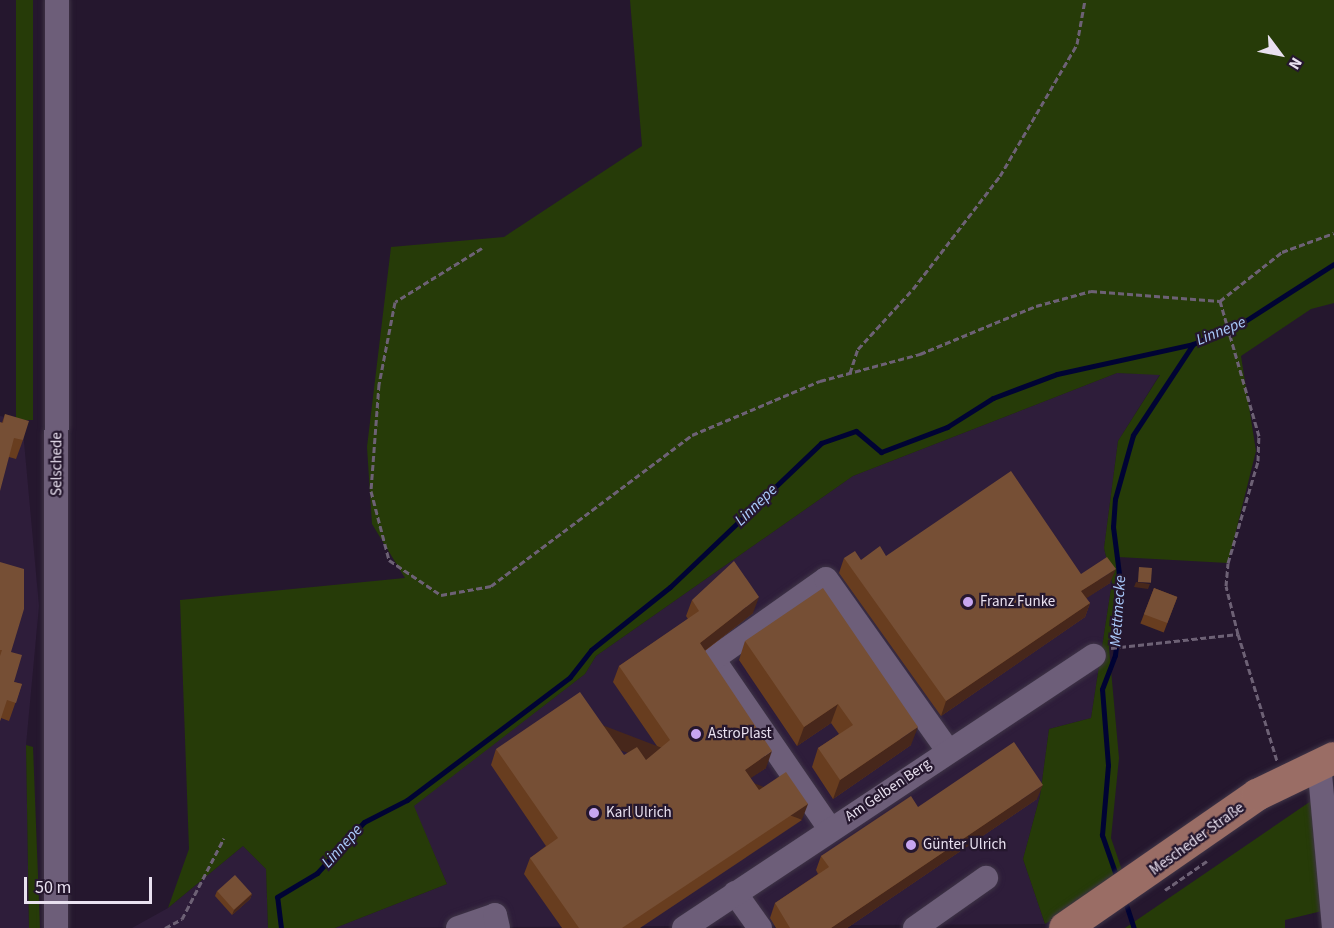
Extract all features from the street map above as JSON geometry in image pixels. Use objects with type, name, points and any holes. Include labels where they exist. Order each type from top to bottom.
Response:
[{"type":"main road","name":"Mescheder Straße","points":[[1065,928],[1123,892],[1282,780],[1326,760]]},
{"type":"street","name":"Selschede","points":[[56,928],[57,0]]},
{"type":"street","points":[[830,829],[713,659],[826,579],[947,749]]},
{"type":"street","name":"Am Gelben Berg","points":[[684,928],[947,749],[1101,652]]},
{"type":"street","points":[[1326,760],[1334,927]]},
{"type":"street","points":[[915,928],[986,878]]},
{"type":"street","points":[[735,893],[760,928]]},
{"type":"street","points":[[458,928],[495,915],[498,928]]},
{"type":"path","points":[[850,373],[858,349],[913,289],[1000,177],[1077,44],[1085,0]]},
{"type":"path","points":[[483,248],[395,302],[379,384],[371,491],[389,560],[441,595],[490,586],[692,435],[850,373],[920,354],[1036,306],[1091,291],[1220,302],[1282,252],[1334,233]]},
{"type":"path","points":[[1220,302],[1233,336],[1259,436],[1258,461],[1228,563],[1226,586],[1282,780]]},
{"type":"path","points":[[1101,652],[1137,644],[1176,642],[1238,634]]},
{"type":"path","points":[[165,928],[182,919],[224,838]]},
{"type":"shaded area","points":[[1117,373],[1160,374],[1118,441],[1104,548],[1112,582],[1091,718],[1049,729],[1040,796],[1023,859],[1045,924],[335,928],[447,884],[413,806],[585,674],[596,656],[853,476]]},
{"type":"shaded area","points":[[0,416],[22,420],[39,606],[26,745],[29,928],[0,928]]},
{"type":"shaded area","points":[[243,846],[266,869],[268,928],[132,928],[168,908]]},
{"type":"green space","points":[[16,0],[33,0],[33,420],[16,420]]},
{"type":"green space","points":[[630,0],[1334,0],[1334,303],[1311,309],[1241,356],[1256,451],[1228,563],[1118,557],[1109,648],[1119,758],[1111,838],[1124,876],[1045,924],[1023,859],[1040,796],[1049,729],[1091,718],[1112,582],[1104,548],[1118,441],[1160,375],[1117,373],[853,476],[596,656],[585,674],[414,806],[447,884],[335,928],[268,928],[266,869],[243,846],[168,908],[189,849],[180,600],[405,578],[372,524],[367,447],[391,247],[504,237],[642,146]]},
{"type":"green space","points":[[26,745],[33,747],[40,928],[29,928]]},
{"type":"green space","points":[[1311,801],[1322,911],[1285,920],[1285,928],[1125,928]]},
{"type":"building","points":[[5,414],[29,421],[23,440],[14,438],[0,491],[0,422],[3,423]]},
{"type":"building","name":"Franz Funke","points":[[1011,471],[1081,574],[1107,557],[1116,569],[1081,591],[1090,603],[946,701],[844,558],[855,551],[861,560],[880,546],[886,556]]},
{"type":"building","points":[[734,561],[759,597],[700,643],[772,751],[745,770],[759,790],[786,772],[808,804],[622,928],[579,928],[530,858],[558,838],[496,749],[580,692],[624,755],[637,747],[646,760],[670,740],[619,666],[699,611],[692,600]]},
{"type":"building","points":[[0,562],[24,569],[24,609],[11,652],[22,655],[14,682],[22,684],[16,703],[7,700],[0,721],[0,656],[2,650],[0,650]]},
{"type":"building","points":[[1139,567],[1152,568],[1151,583],[1138,582]]},
{"type":"building","points":[[823,588],[918,727],[840,780],[818,748],[853,725],[838,704],[804,727],[745,641]]},
{"type":"building","points":[[1154,588],[1177,597],[1167,623],[1144,614]]},
{"type":"building","name":"Günter Ulrich","points":[[1014,742],[1043,785],[831,928],[790,928],[775,903],[829,867],[821,856],[911,796],[918,807]]},
{"type":"building","points":[[235,875],[252,894],[234,910],[217,891]]},
{"type":"waterway","name":"Linnepe","points":[[281,928],[277,897],[317,873],[364,822],[407,800],[570,677],[591,650],[670,587],[821,443],[856,431],[881,452],[947,427],[993,398],[1057,374],[1193,344],[1242,323],[1334,264]]},
{"type":"waterway","name":"Mettmecke","points":[[1117,878],[1102,835],[1108,765],[1102,689],[1115,655],[1122,597],[1113,527],[1115,499],[1133,435],[1193,344]]},
{"type":"waterway","name":"Mettmecke","points":[[1124,898],[1134,928]]},
{"type":"place","name":"Franz Funke","points":[[968,602]]},
{"type":"place","name":"AstroPlast","points":[[696,734]]},
{"type":"place","name":"Karl Ulrich","points":[[594,813]]},
{"type":"place","name":"Günter Ulrich","points":[[911,845]]}]
